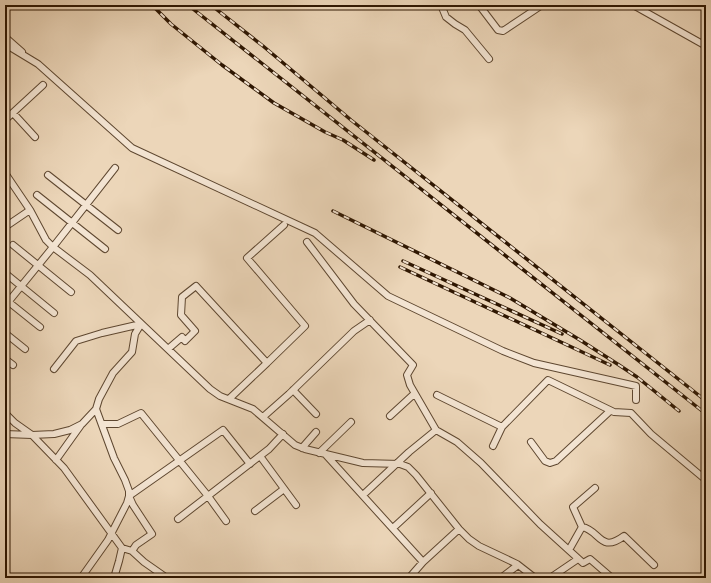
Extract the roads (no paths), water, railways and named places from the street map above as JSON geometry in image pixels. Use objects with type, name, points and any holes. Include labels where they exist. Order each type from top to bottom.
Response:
[{"type":"street","points":[[440,5],[446,17],[465,30],[489,58]]},
{"type":"street","points":[[479,5],[498,30],[503,31],[542,5]]},
{"type":"street","points":[[633,5],[706,46]]},
{"type":"street","points":[[5,37],[31,60]]},
{"type":"street","points":[[5,44],[8,49],[38,64],[132,148],[315,233],[388,296],[503,351],[534,363],[636,386],[636,400]]},
{"type":"street","points":[[5,120],[43,85]]},
{"type":"street","points":[[13,112],[35,137]]},
{"type":"street","points":[[40,327],[6,303],[53,248],[115,168]]},
{"type":"street","points":[[5,173],[30,210],[46,240],[53,248],[90,275],[210,389],[253,409],[295,444],[302,448],[363,463],[397,464],[408,467],[469,539],[479,546],[518,565],[535,578]]},
{"type":"street","points":[[48,175],[118,230]]},
{"type":"street","points":[[37,195],[105,249]]},
{"type":"street","points":[[5,227],[30,210]]},
{"type":"street","points":[[229,399],[305,326],[247,258],[284,224]]},
{"type":"street","points":[[307,242],[354,304],[413,365],[407,375],[410,385],[436,430],[457,442],[481,463],[540,524],[578,559],[583,563],[590,559],[612,578]]},
{"type":"street","points":[[13,245],[71,292]]},
{"type":"street","points":[[5,273],[54,312]]},
{"type":"street","points":[[168,349],[182,337],[185,341],[195,331],[181,315],[182,297],[196,286],[267,363]]},
{"type":"street","points":[[263,417],[294,390],[354,331],[370,320]]},
{"type":"street","points":[[54,369],[76,341],[141,324]]},
{"type":"street","points":[[56,460],[82,424],[96,409],[113,373],[132,352],[135,334],[141,324]]},
{"type":"street","points":[[5,333],[25,349]]},
{"type":"street","points":[[5,359],[12,365]]},
{"type":"street","points":[[493,446],[502,427],[548,380],[610,411],[632,413],[651,434],[706,480]]},
{"type":"street","points":[[294,390],[316,414]]},
{"type":"street","points":[[390,416],[414,394]]},
{"type":"street","points":[[437,395],[502,427]]},
{"type":"street","points":[[96,409],[114,458],[125,480],[132,505],[152,534],[136,545],[132,551]]},
{"type":"street","points":[[531,442],[545,461],[550,463],[556,461],[610,411]]},
{"type":"street","points":[[102,424],[118,424],[141,413],[226,520]]},
{"type":"street","points":[[5,414],[32,435],[64,468],[122,548],[132,551],[144,562],[164,576],[162,578]]},
{"type":"street","points":[[319,453],[351,422]]},
{"type":"street","points":[[5,434],[54,434],[70,430],[82,424]]},
{"type":"street","points":[[81,578],[108,540],[127,503],[129,496],[223,430],[250,464]]},
{"type":"street","points":[[363,495],[436,430]]},
{"type":"street","points":[[302,448],[316,432]]},
{"type":"street","points":[[178,518],[269,449],[283,434]]},
{"type":"street","points":[[326,455],[423,562]]},
{"type":"street","points":[[260,456],[296,505]]},
{"type":"street","points":[[582,527],[573,507],[595,488]]},
{"type":"street","points":[[255,511],[284,489]]},
{"type":"street","points":[[392,528],[431,493]]},
{"type":"street","points":[[569,550],[582,527]]},
{"type":"street","points":[[582,527],[587,528],[603,541],[611,543],[618,541],[624,536],[654,565]]},
{"type":"street","points":[[409,578],[423,562],[459,529]]},
{"type":"street","points":[[114,578],[120,561],[122,548]]},
{"type":"street","points":[[550,578],[578,559]]},
{"type":"street","points":[[501,578],[518,565]]},
{"type":"street","points":[[86,571],[86,578]]},
{"type":"railway","points":[[152,5],[171,24],[222,65],[274,103],[325,132],[343,140],[374,160]]},
{"type":"railway","points":[[188,5],[706,414]]},
{"type":"railway","points":[[211,5],[263,46],[351,120],[706,401]]},
{"type":"railway","points":[[333,211],[510,298],[580,340],[637,377],[679,411]]},
{"type":"railway","points":[[403,261],[562,334]]},
{"type":"railway","points":[[400,267],[610,365]]}]
